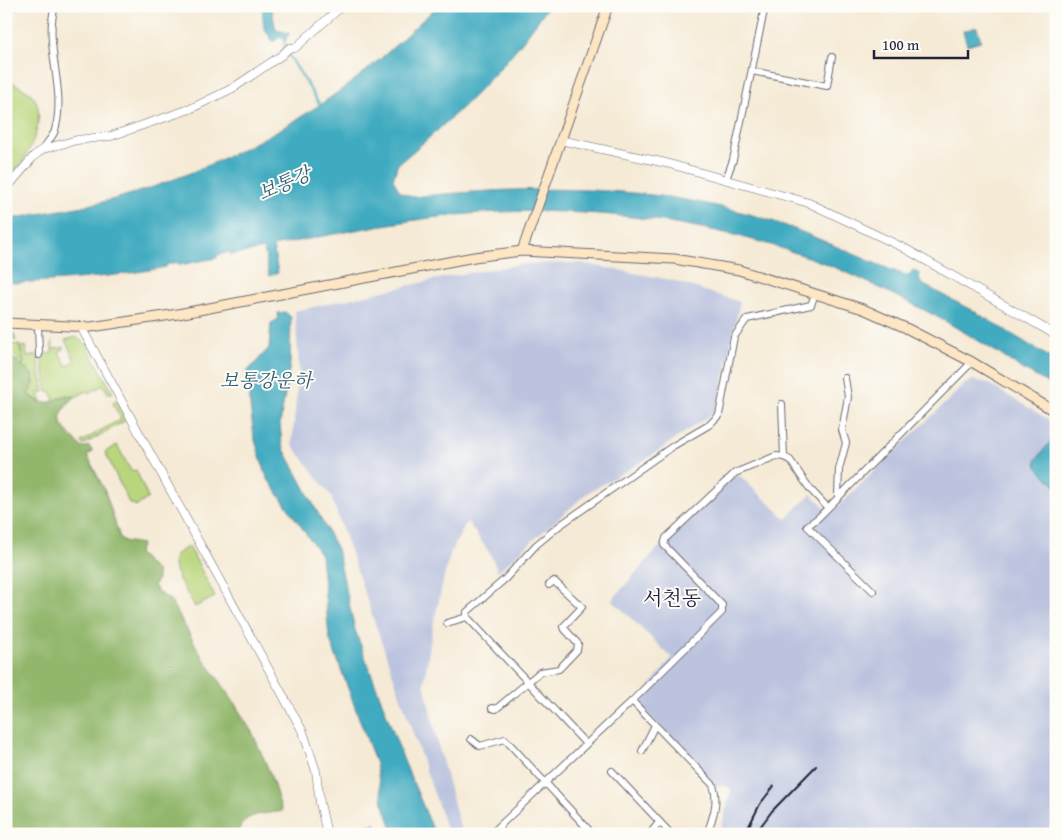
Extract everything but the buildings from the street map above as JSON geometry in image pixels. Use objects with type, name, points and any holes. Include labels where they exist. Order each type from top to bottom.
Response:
[{"type":"main road","points":[[522,250],[608,6]]},
{"type":"main road","points":[[6,323],[81,327],[178,314],[474,257],[522,250],[674,259],[739,270],[863,309],[906,328],[972,362],[1056,412]]},
{"type":"street","points":[[6,189],[42,149],[55,131],[58,113],[57,76],[50,29],[55,6]]},
{"type":"street","points":[[42,149],[77,140],[111,136],[190,109],[233,88],[286,51],[295,48],[342,6]]},
{"type":"street","points":[[726,179],[733,160],[765,6]]},
{"type":"street","points":[[752,72],[827,86],[832,57]]},
{"type":"street","points":[[558,145],[726,179],[809,203],[832,212],[917,255],[1056,335]]},
{"type":"street","points":[[467,616],[469,608],[494,590],[536,545],[558,526],[673,446],[709,425],[719,415],[734,337],[747,319],[811,305],[815,294]]},
{"type":"street","points":[[38,325],[40,355]]},
{"type":"street","points":[[81,327],[303,732],[316,770],[320,803],[327,834]]},
{"type":"street","points":[[873,591],[807,526],[828,508],[838,495],[972,362]]},
{"type":"street","points":[[838,495],[839,469],[846,443],[842,430],[848,397],[844,378]]},
{"type":"street","points":[[782,404],[784,457]]},
{"type":"street","points":[[490,834],[632,701],[722,612],[722,605],[711,592],[664,545],[666,538],[735,472],[763,460],[784,457],[790,460],[810,489],[828,508]]},
{"type":"street","points":[[492,708],[496,709],[540,672],[559,669],[577,650],[578,644],[563,627],[582,607],[554,581],[549,585]]},
{"type":"street","points":[[447,622],[467,616]]},
{"type":"street","points":[[467,616],[586,744]]},
{"type":"street","points":[[632,701],[713,784],[717,795],[715,810],[707,834]]},
{"type":"street","points":[[642,751],[655,725]]},
{"type":"street","points":[[471,739],[480,746],[505,739],[588,829],[584,834]]},
{"type":"street","points":[[612,770],[672,834]]},
{"type":"street","points":[[650,834],[659,822]]},
{"type":"shaded area","points":[[581,263],[671,280],[740,302],[717,410],[648,458],[586,494],[498,571],[489,552],[467,521],[451,552],[446,569],[433,626],[424,683],[438,745],[462,834],[448,834],[331,496],[292,444],[299,368],[295,311],[451,276],[522,264]]},
{"type":"shaded area","points":[[973,380],[987,383],[1056,424],[1056,834],[720,834],[731,788],[720,785],[718,788],[637,702],[672,658],[612,600],[657,549],[733,477],[740,476],[786,519],[811,494],[831,513],[965,384]]},
{"type":"green space","points":[[6,79],[32,95],[37,104],[39,115],[37,127],[28,152],[21,164],[6,180]]},
{"type":"green space","points":[[6,330],[14,334],[16,340],[6,342]]},
{"type":"green space","points":[[76,337],[86,344],[113,393],[108,393],[103,385],[89,393],[87,391],[75,397],[67,395],[54,401],[51,391],[47,392],[41,355],[52,353],[52,341],[53,349],[64,347],[59,352],[67,366],[75,361],[65,340]]},
{"type":"green space","points":[[19,344],[23,362],[21,367],[16,362],[18,359],[9,351],[7,353],[6,346]]},
{"type":"green space","points":[[26,346],[27,357],[37,355],[44,392],[39,393],[42,403],[28,394],[34,384],[28,370],[22,368],[24,362],[20,347]]},
{"type":"green space","points":[[6,349],[7,353],[33,375],[34,384],[28,394],[34,399],[47,403],[67,395],[75,397],[62,412],[62,424],[82,448],[89,446],[93,452],[87,455],[105,491],[120,538],[124,541],[142,544],[138,553],[157,572],[157,580],[154,585],[158,592],[170,600],[203,658],[227,691],[253,734],[270,773],[282,811],[255,815],[249,818],[244,821],[238,834],[6,834]]},
{"type":"green space","points":[[116,399],[128,419],[83,445],[81,442],[121,419],[113,404]]},
{"type":"green space","points":[[117,445],[131,471],[136,470],[148,498],[137,506],[129,503],[105,452]]},
{"type":"green space","points":[[189,546],[215,597],[195,607],[180,581],[174,561],[175,555]]},
{"type":"water","points":[[262,6],[271,6],[276,30],[289,33],[285,41],[281,36],[273,42],[264,28]]},
{"type":"water","name":"보통강","points":[[438,6],[548,6],[515,50],[479,91],[398,164],[393,179],[400,192],[412,197],[503,190],[594,190],[683,200],[728,209],[772,221],[902,274],[908,275],[913,270],[920,274],[919,278],[922,284],[977,313],[1056,361],[1056,389],[1018,367],[973,337],[931,314],[863,280],[823,263],[757,241],[715,231],[629,217],[541,211],[498,212],[388,224],[273,246],[278,273],[269,276],[264,249],[231,255],[230,252],[217,255],[217,258],[179,265],[178,262],[166,265],[166,267],[92,278],[17,283],[6,282],[6,220],[91,205],[118,198],[183,176],[249,146],[281,129],[340,91],[376,62]]},
{"type":"water","points":[[977,27],[981,41],[967,45],[963,31]]},
{"type":"water","name":"보통강운하","points":[[285,312],[291,317],[290,364],[280,424],[282,445],[337,549],[355,630],[404,761],[435,834],[394,834],[383,803],[376,764],[329,637],[321,555],[267,478],[254,437],[246,373],[269,348],[271,323],[277,320],[278,313]]},
{"type":"water","points":[[1053,438],[1056,438],[1056,487],[1037,467],[1036,460]]},
{"type":"water","points":[[375,823],[379,834],[356,834],[355,830]]},
{"type":"waterway","points":[[284,38],[285,48]]},
{"type":"waterway","points":[[287,52],[320,105]]},
{"type":"railway","points":[[755,834],[772,811],[816,766]]},
{"type":"railway","points":[[745,834],[760,804],[774,786]]},
{"type":"district","name":"서천동","points":[[672,598]]}]
